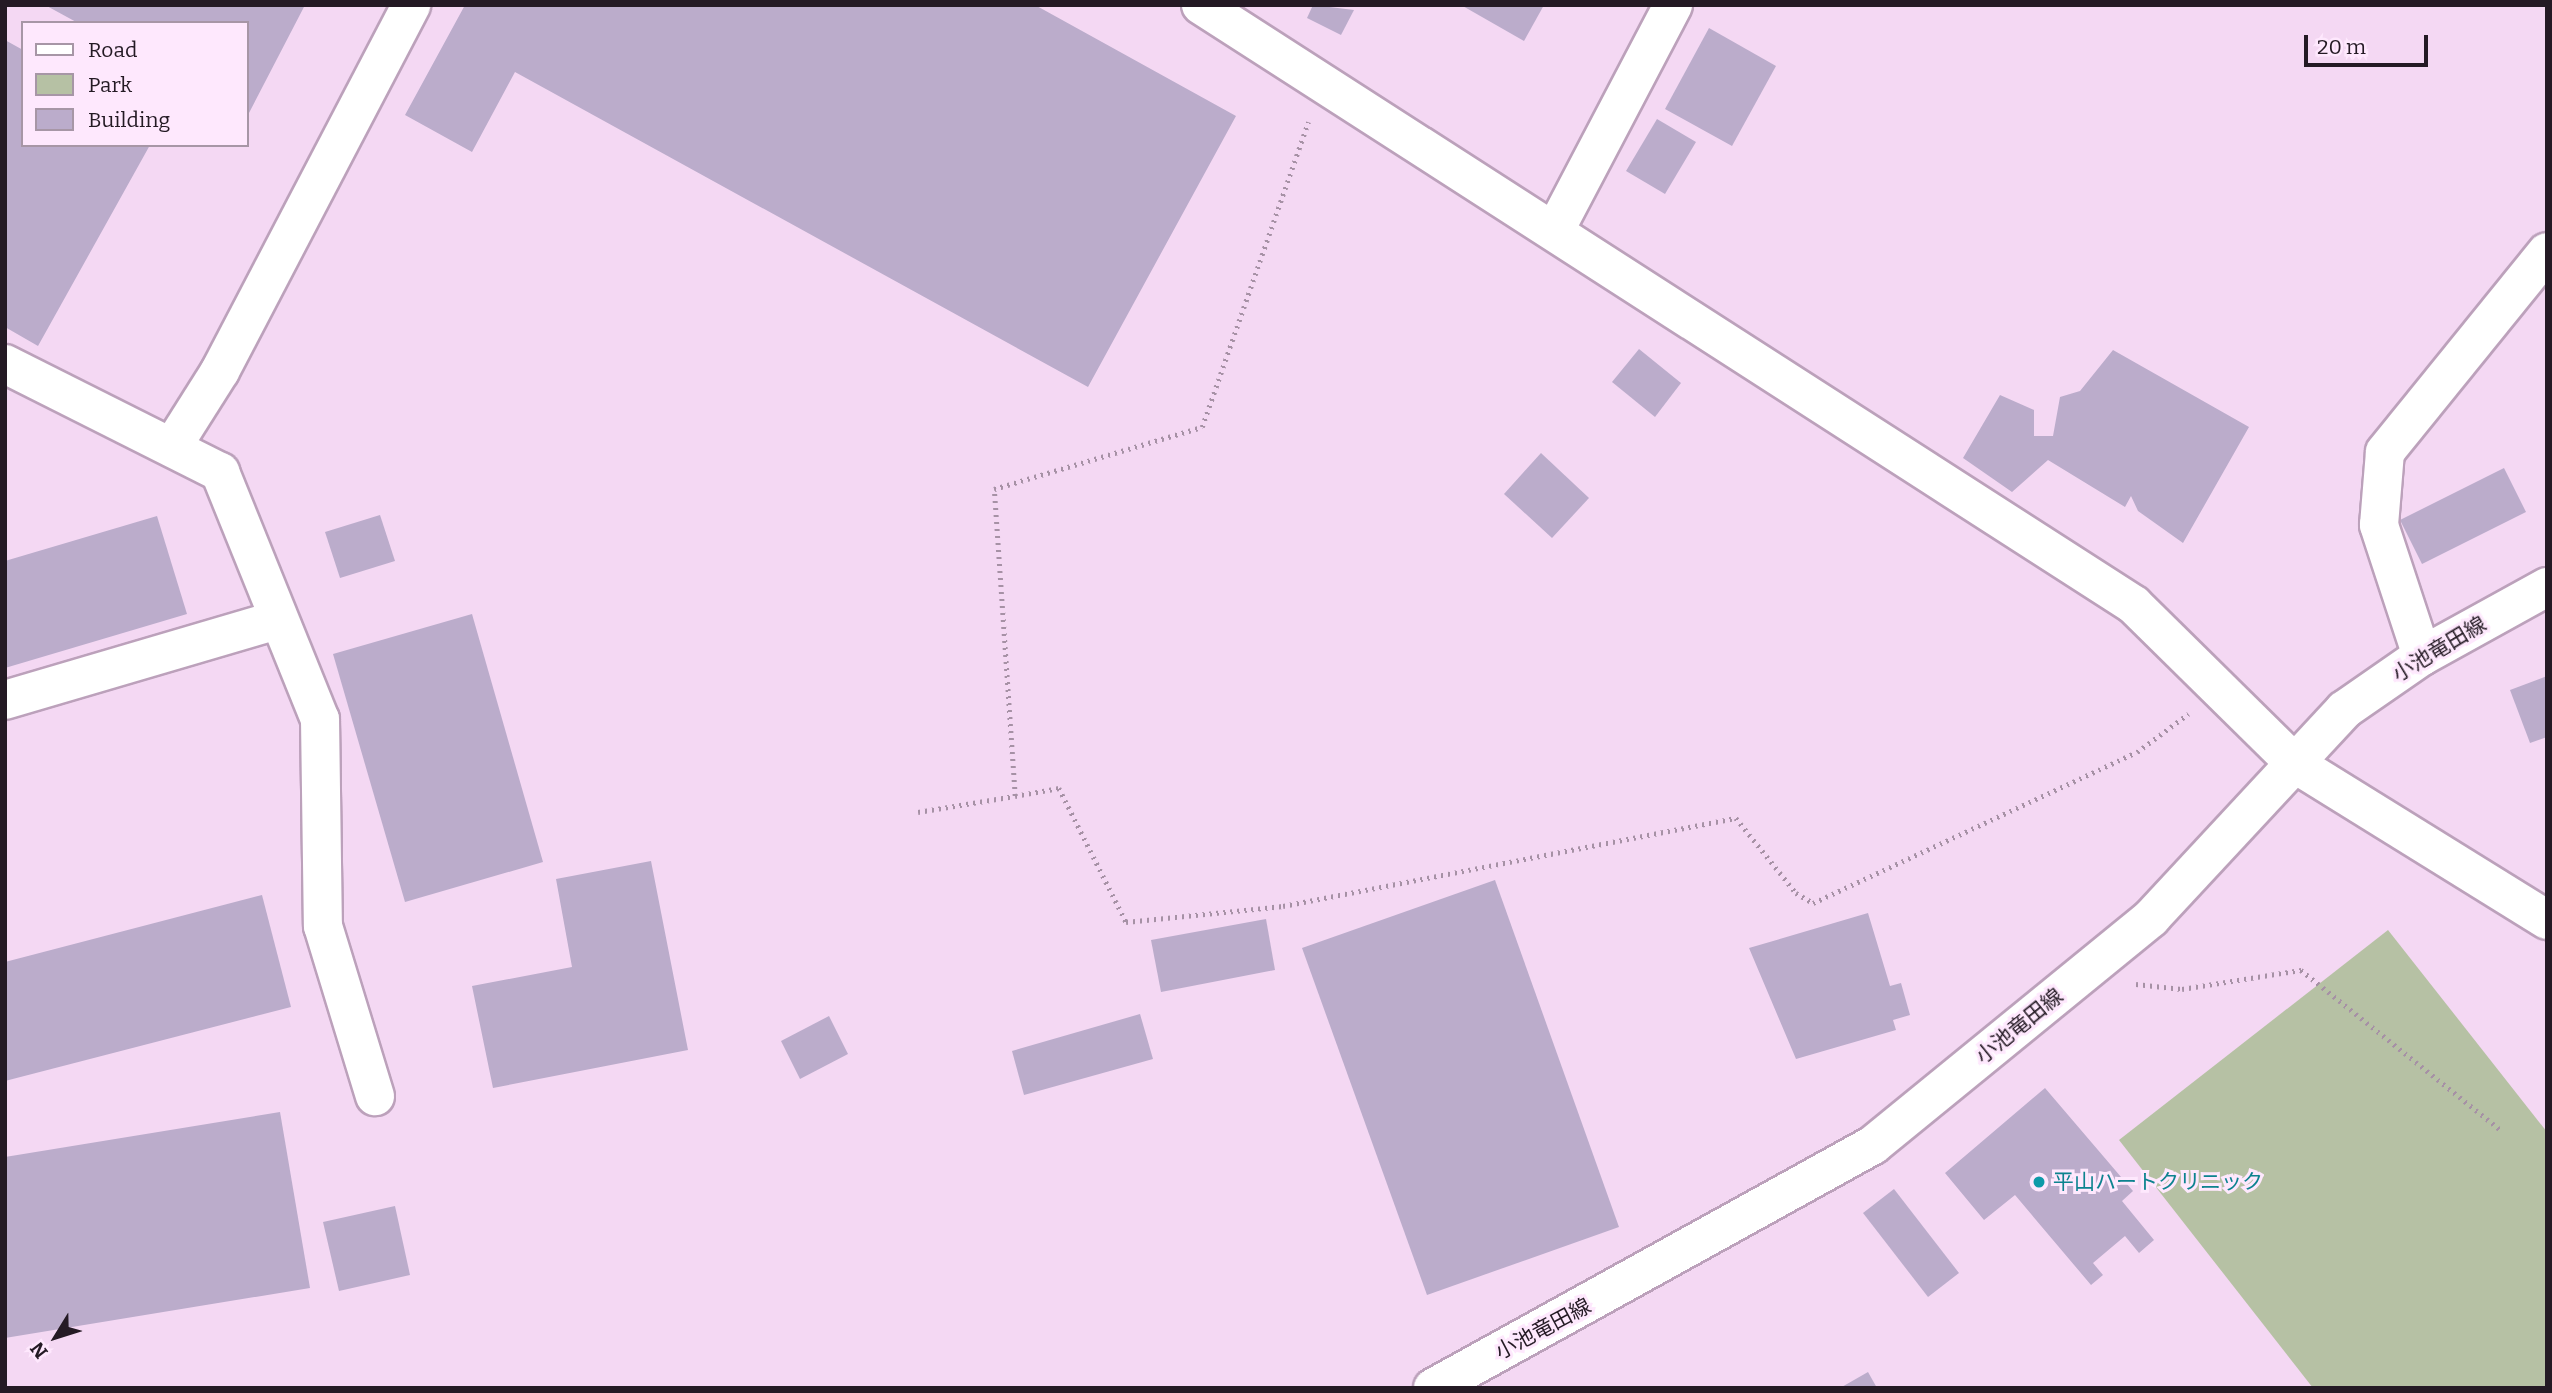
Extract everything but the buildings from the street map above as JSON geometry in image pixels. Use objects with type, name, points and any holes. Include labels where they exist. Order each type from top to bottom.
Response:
[{"type":"street","points":[[172,447],[220,371],[411,5]]},
{"type":"street","points":[[1201,5],[1555,230],[2134,605],[2294,763],[2547,920]]},
{"type":"street","points":[[1555,230],[1673,5]]},
{"type":"street","points":[[2422,656],[2379,524],[2385,452],[2547,252]]},
{"type":"street","points":[[5,365],[220,472],[277,620],[320,719],[323,926],[375,1096]]},
{"type":"street","name":"小池竜田線","points":[[1433,1388],[1873,1145],[2151,918],[2344,710],[2422,656],[2547,587]]},
{"type":"street","points":[[5,700],[277,620]]},
{"type":"path","points":[[1016,796],[993,489],[1202,428],[1322,82]]},
{"type":"path","points":[[918,812],[1059,788],[1126,922],[1283,906],[1736,818],[1796,893],[1813,903],[2137,752],[2220,689]]},
{"type":"path","points":[[2078,978],[2182,989],[2301,970],[2501,1130]]},
{"type":"green space","points":[[2388,930],[2547,1132],[2547,1388],[2313,1388],[2119,1140]]},
{"type":"place","name":"平山ハートクリニック","points":[[2039,1182]]}]
